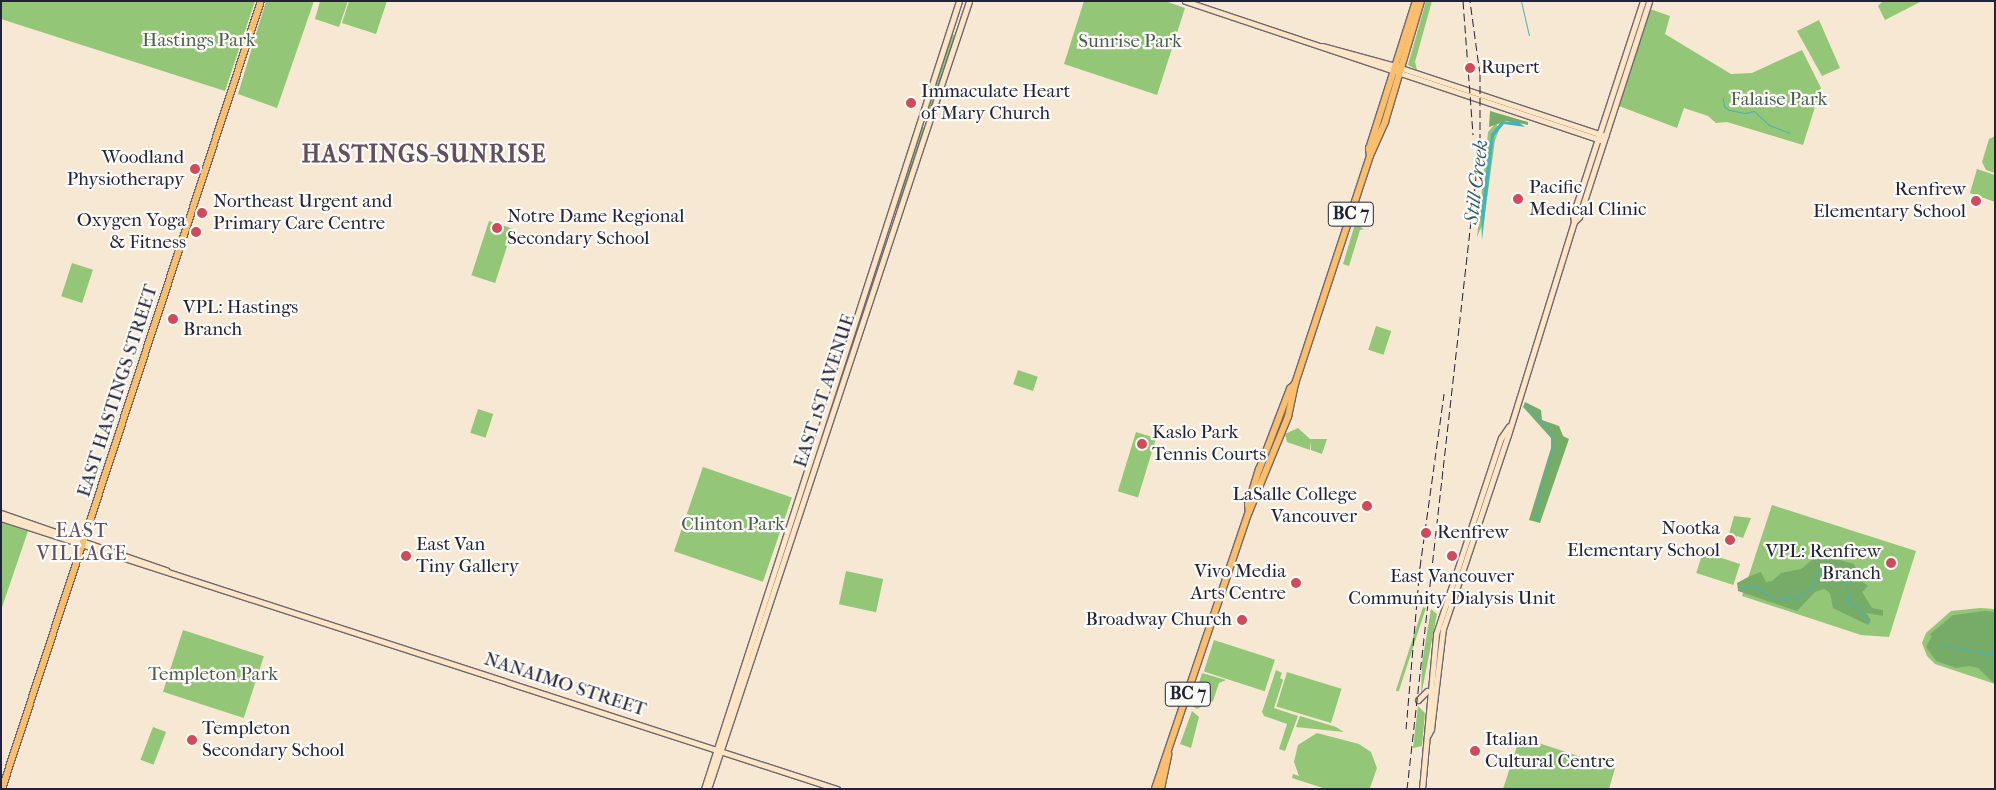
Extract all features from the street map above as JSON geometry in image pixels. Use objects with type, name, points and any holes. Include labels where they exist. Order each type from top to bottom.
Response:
[{"type":"main road","name":"EAST HASTINGS STREET","points":[[2,789],[261,1]]},
{"type":"main road","name":"EAST 1ST AVENUE","points":[[704,789],[959,1]]},
{"type":"main road","name":"EAST 1ST AVENUE","points":[[708,789],[969,1]]},
{"type":"main road","points":[[1185,1],[1601,138]]},
{"type":"main road","name":"BC 7","points":[[1370,156],[1369,149],[1416,1]]},
{"type":"main road","name":"BC 7","points":[[1155,789],[1249,512],[1248,505],[1259,470],[1290,389],[1294,384],[1370,156],[1401,71],[1421,1]]},
{"type":"main road","points":[[1428,735],[1431,729],[1439,645],[1574,222],[1579,217],[1643,1]]},
{"type":"main road","points":[[1601,138],[1649,1]]},
{"type":"main road","points":[[1422,789],[1428,735],[1430,679],[1436,634],[1501,438],[1508,426]]},
{"type":"main road","name":"NANAIMO STREET","points":[[1,514],[284,609],[837,789]]},
{"type":"main road","name":"NANAIMO STREET","points":[[1,518],[84,543]]},
{"type":"main road","points":[[1418,700],[1425,696],[1430,679]]},
{"type":"main road","name":"BC 7","points":[[1161,789],[1168,755]]},
{"type":"green space","name":"Hastings Park","points":[[1,1],[255,1],[225,91],[1,19]]},
{"type":"green space","points":[[266,1],[314,1],[277,108],[238,94]]},
{"type":"green space","points":[[320,1],[348,1],[339,27],[315,19]]},
{"type":"green space","points":[[349,1],[387,1],[376,34],[342,23]]},
{"type":"green space","name":"Sunrise Park","points":[[1084,1],[1165,1],[1185,8],[1157,95],[1064,64]]},
{"type":"green space","points":[[1426,1],[1432,1],[1415,62],[1417,70],[1408,65]]},
{"type":"green space","points":[[1883,1],[1922,1],[1885,20],[1878,6]]},
{"type":"green space","name":"Falaise Park","points":[[1650,9],[1670,16],[1665,34],[1731,74],[1752,73],[1802,50],[1821,88],[1803,145],[1727,122],[1716,123],[1708,116],[1684,108],[1677,128],[1619,106]]},
{"type":"green space","name":"Falaise Park","points":[[1819,20],[1840,68],[1822,76],[1797,31]]},
{"type":"green space","points":[[953,34],[955,37],[928,119],[923,117],[950,35]]},
{"type":"green space","points":[[1490,111],[1528,122],[1528,125],[1507,121],[1489,127]]},
{"type":"green space","points":[[1496,123],[1499,130],[1495,140],[1484,221],[1477,237],[1488,132]]},
{"type":"green space","points":[[921,126],[925,128],[898,208],[894,209]]},
{"type":"green space","points":[[1995,136],[1995,173],[1986,170],[1982,162],[1989,139]]},
{"type":"green space","points":[[1977,169],[1995,175],[1995,202],[1970,193]]},
{"type":"green space","points":[[489,221],[513,229],[495,283],[471,275]]},
{"type":"green space","points":[[1355,224],[1364,229],[1360,230],[1349,266],[1343,264]]},
{"type":"green space","points":[[72,263],[93,270],[82,303],[61,296]]},
{"type":"green space","points":[[1376,326],[1391,331],[1383,355],[1368,350]]},
{"type":"green space","points":[[1018,370],[1038,377],[1033,391],[1013,384]]},
{"type":"green space","points":[[1525,402],[1541,410],[1542,420],[1559,426],[1563,436],[1569,439],[1540,523],[1529,520],[1551,448],[1551,438],[1523,407]]},
{"type":"green space","points":[[478,409],[493,414],[485,438],[470,433]]},
{"type":"green space","points":[[1298,428],[1310,439],[1327,439],[1322,454],[1311,450],[1311,441],[1310,450],[1287,442],[1285,434]]},
{"type":"green space","points":[[1136,432],[1156,438],[1138,497],[1118,491]]},
{"type":"green space","name":"Clinton Park","points":[[703,467],[792,498],[763,582],[674,551]]},
{"type":"green space","points":[[1772,505],[1916,551],[1889,637],[1861,635],[1742,596]]},
{"type":"green space","points":[[1734,516],[1751,518],[1743,538],[1737,536],[1735,541],[1729,534]]},
{"type":"green space","points":[[1,522],[28,531],[1,610]]},
{"type":"green space","points":[[1703,552],[1740,564],[1733,585],[1696,573]]},
{"type":"green space","points":[[1819,554],[1854,564],[1859,579],[1868,586],[1862,592],[1872,608],[1883,610],[1883,616],[1866,613],[1871,620],[1868,625],[1833,608],[1830,593],[1824,589],[1815,592],[1797,611],[1738,591],[1737,583],[1750,576],[1761,572],[1766,582],[1772,581],[1781,573],[1801,569]]},
{"type":"green space","points":[[846,571],[883,579],[876,612],[839,604]]},
{"type":"green space","points":[[1423,607],[1426,608],[1399,692],[1396,691]]},
{"type":"green space","points":[[1980,608],[1995,609],[1995,684],[1935,664],[1927,656],[1922,643],[1926,633],[1951,611]]},
{"type":"green space","points":[[1431,609],[1437,614],[1421,696],[1422,663]]},
{"type":"green space","points":[[1985,611],[1995,612],[1995,684],[1978,668],[1969,666],[1956,668],[1936,661],[1926,647],[1932,636],[1929,635],[1953,615]]},
{"type":"green space","name":"Templeton Park","points":[[183,630],[264,656],[244,718],[163,692]]},
{"type":"green space","points":[[1214,640],[1275,660],[1265,691],[1204,671]]},
{"type":"green space","points":[[1276,670],[1282,673],[1280,678],[1283,680],[1274,708],[1298,716],[1285,751],[1279,749],[1287,724],[1264,716],[1262,712]]},
{"type":"green space","points":[[1287,672],[1342,689],[1331,723],[1276,706]]},
{"type":"green space","points":[[1202,673],[1226,680],[1219,683],[1213,701],[1197,709],[1192,706]]},
{"type":"green space","points":[[1418,706],[1425,713],[1422,746],[1413,748]]},
{"type":"green space","points":[[1192,711],[1199,717],[1191,748],[1180,744]]},
{"type":"green space","points":[[1300,716],[1336,727],[1344,732],[1296,727]]},
{"type":"green space","points":[[153,727],[166,732],[154,765],[140,760]]},
{"type":"green space","points":[[1317,733],[1359,744],[1371,752],[1377,768],[1370,788],[1326,789],[1292,778],[1293,774],[1299,776],[1294,762],[1298,745]]},
{"type":"green space","points":[[1520,737],[1615,768],[1609,789],[1503,789]]},
{"type":"water","points":[[1517,121],[1525,127],[1504,124],[1494,136],[1482,240],[1481,212],[1491,134],[1501,122]]},
{"type":"waterway","name":"Still Creek","points":[[1521,1],[1529,35]]},
{"type":"waterway","points":[[1723,98],[1724,106],[1729,110],[1745,113],[1754,111],[1769,125],[1790,133]]},
{"type":"waterway","name":"Still Creek","points":[[1525,404],[1549,430],[1554,441],[1538,499],[1536,519]]},
{"type":"waterway","name":"Still Creek","points":[[1740,588],[1754,586],[1769,596],[1795,599],[1813,586],[1819,570],[1836,567],[1842,571],[1847,586],[1848,602],[1860,610],[1869,622]]},
{"type":"waterway","name":"Still Creek","points":[[1939,644],[1995,655]]},
{"type":"railway","points":[[1463,1],[1473,135]]},
{"type":"railway","points":[[1407,789],[1480,141],[1480,74],[1470,1]]},
{"type":"railway","points":[[1406,729],[1420,567],[1444,394]]},
{"type":"place","name":"Rupert","points":[[1470,68]]},
{"type":"place","name":"Immaculate Heart of Mary Church","points":[[911,103]]},
{"type":"place","name":"Woodland Physiotherapy","points":[[195,169]]},
{"type":"place","name":"Pacific Medical Clinic","points":[[1518,199]]},
{"type":"place","name":"Renfrew Elementary School","points":[[1976,201]]},
{"type":"place","name":"Northeast Urgent and Primary Care Centre","points":[[202,213]]},
{"type":"place","name":"Notre Dame Regional Secondary School","points":[[497,228]]},
{"type":"place","name":"Oxygen Yoga & Fitness","points":[[196,232]]},
{"type":"place","name":"VPL: Hastings Branch","points":[[173,319]]},
{"type":"place","name":"Kaslo Park Tennis Courts","points":[[1142,444]]},
{"type":"place","name":"LaSalle College Vancouver","points":[[1367,506]]},
{"type":"place","name":"Renfrew","points":[[1426,533]]},
{"type":"place","name":"Nootka Elementary School","points":[[1730,540]]},
{"type":"place","name":"East Van Tiny Gallery","points":[[406,556]]},
{"type":"place","name":"East Vancouver Community Dialysis Unit","points":[[1452,556]]},
{"type":"place","name":"VPL: Renfrew Branch","points":[[1891,563]]},
{"type":"place","name":"Vivo Media Arts Centre","points":[[1296,583]]},
{"type":"place","name":"Broadway Church","points":[[1242,620]]},
{"type":"place","name":"Templeton Secondary School","points":[[192,740]]},
{"type":"place","name":"Italian Cultural Centre","points":[[1475,751]]},
{"type":"district","name":"HASTINGS-SUNRISE","points":[[424,155]]},
{"type":"district","name":"EAST VILLAGE","points":[[82,542]]}]
